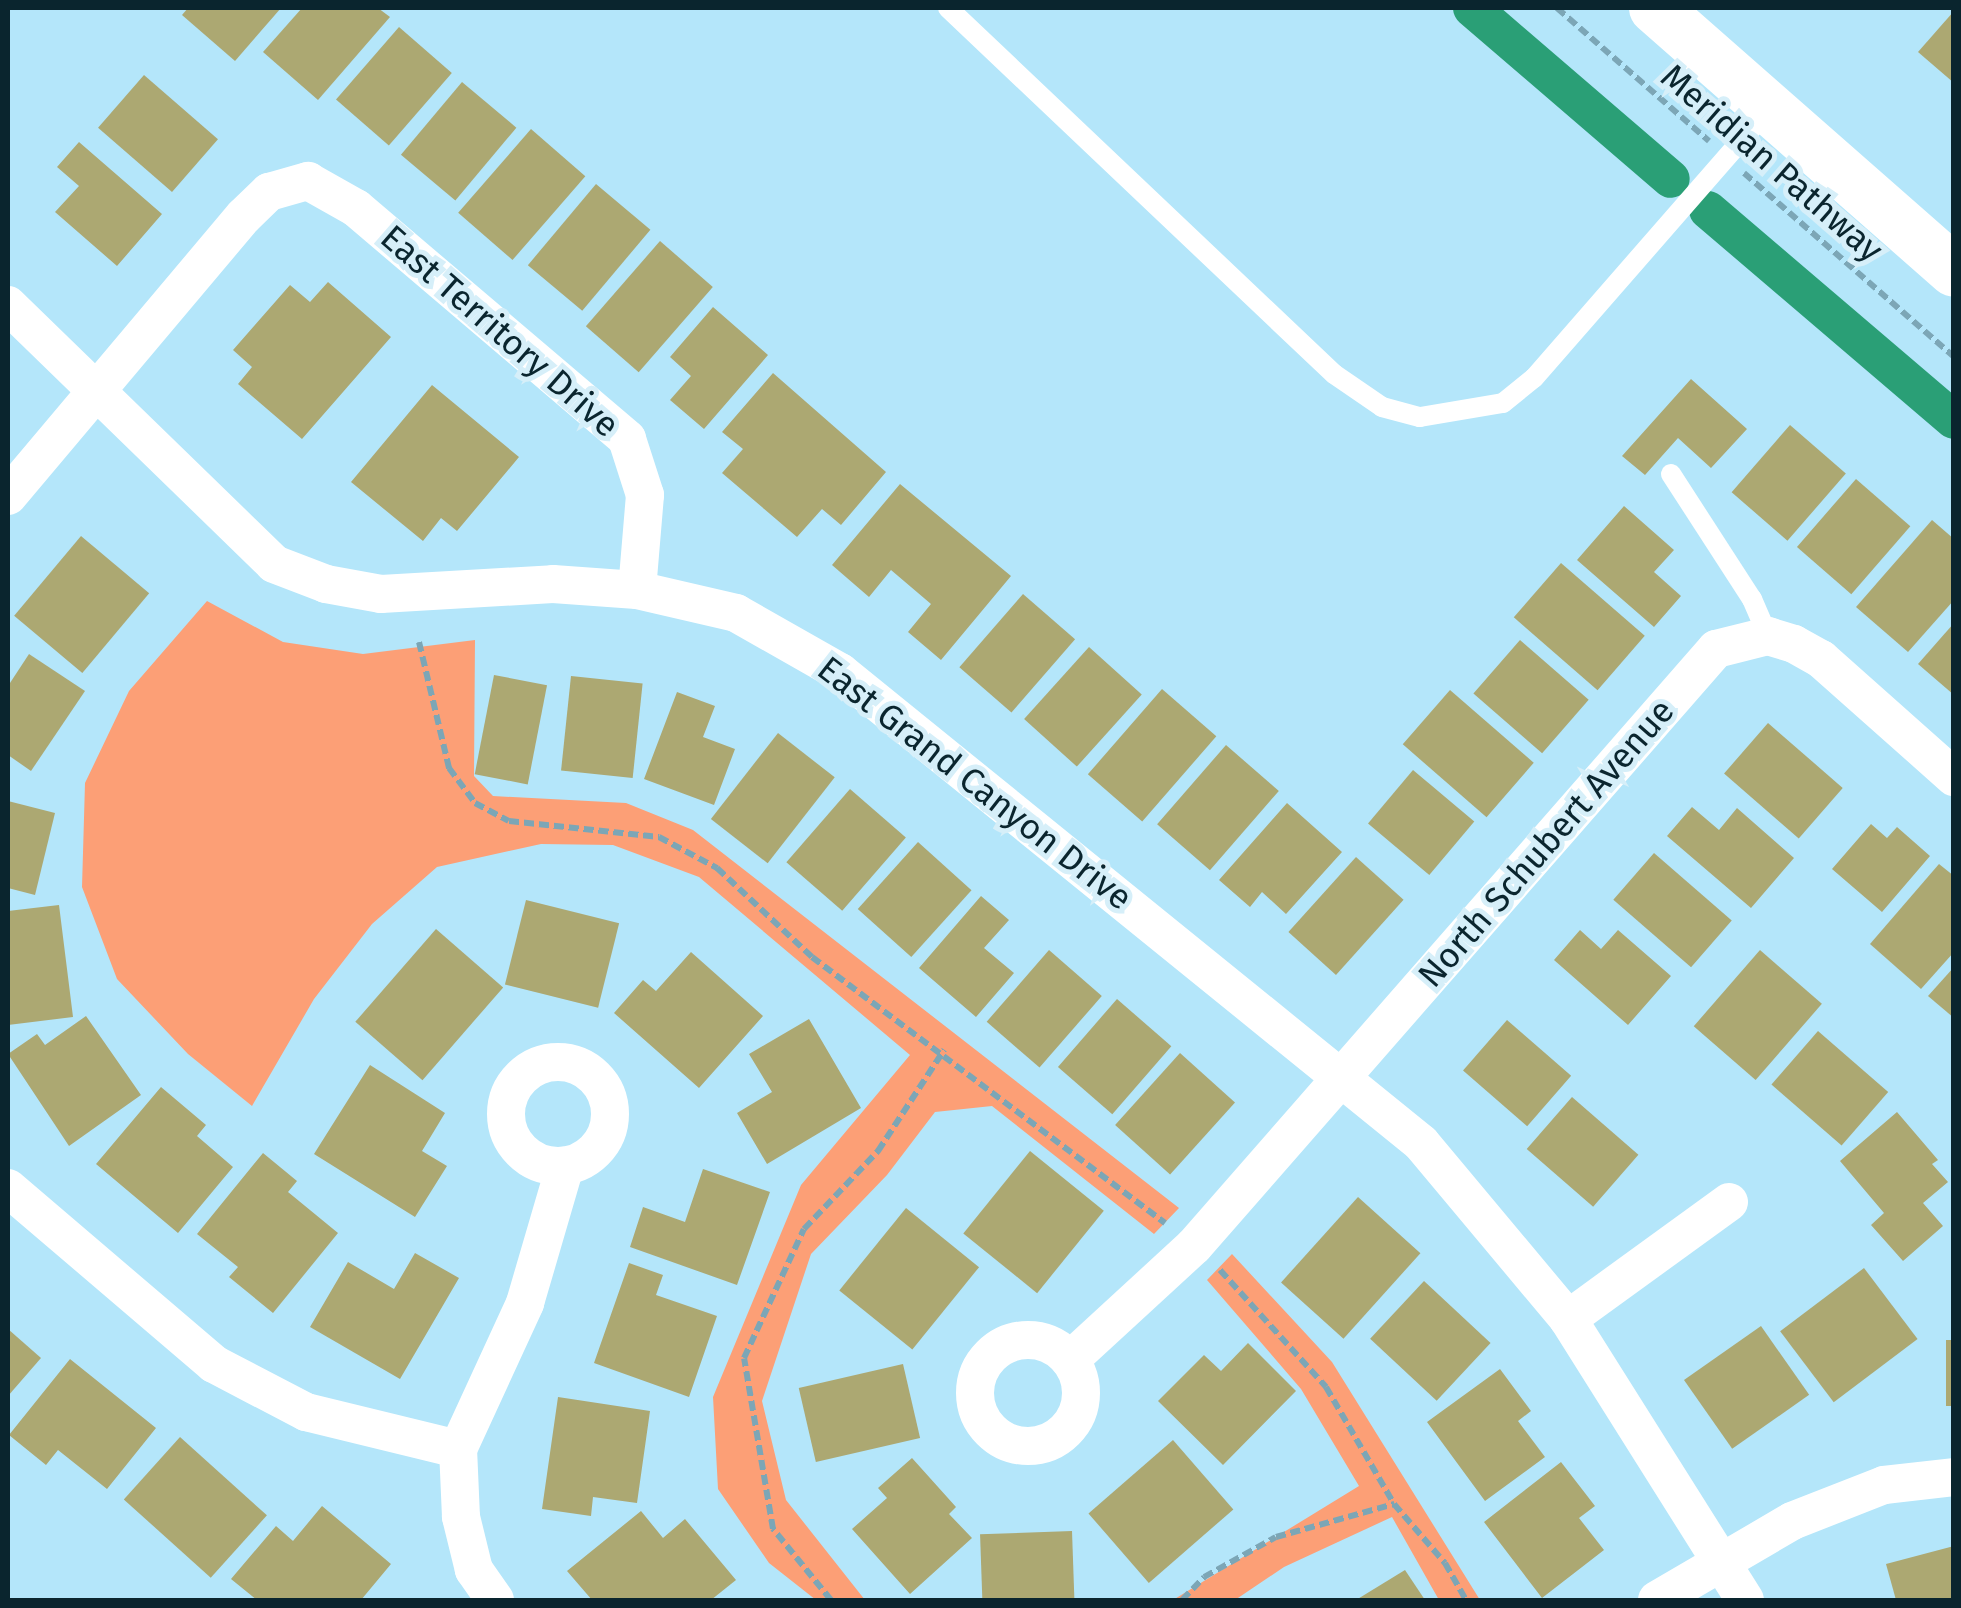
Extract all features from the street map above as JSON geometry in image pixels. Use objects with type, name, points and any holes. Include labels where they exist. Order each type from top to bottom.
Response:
[{"type":"main road","points":[[1655,8],[1954,271]]},
{"type":"street","name":"East Territory Drive","points":[[96,392],[244,216],[291,182],[328,189],[356,208],[627,438],[645,496],[637,590]]},
{"type":"street","name":"East Grand Canyon Drive","points":[[8,305],[274,564],[326,584],[380,594],[552,584],[637,590],[736,614],[840,672],[1421,1143],[1568,1318],[1630,1409],[1745,1600]]},
{"type":"street","points":[[8,496],[96,392]]},
{"type":"street","points":[[1768,636],[1821,659],[1954,777]]},
{"type":"street","name":"North Schubert Avenue","points":[[1070,1360],[1194,1246],[1716,649],[1768,636]]},
{"type":"street","points":[[495,1600],[474,1570],[461,1518],[458,1449],[526,1303],[565,1166]]},
{"type":"street","points":[[8,1188],[228,1372],[306,1412],[458,1449]]},
{"type":"street","points":[[1568,1318],[1729,1202]]},
{"type":"street","points":[[1658,1600],[1792,1522],[1884,1485],[1954,1477]]},
{"type":"lane","points":[[948,8],[1334,374],[1382,407],[1420,416],[1503,402],[1534,378],[1770,108]]},
{"type":"lane","points":[[1671,474],[1752,599],[1768,636]]},
{"type":"path","name":"Meridian Pathway","points":[[1557,8],[1954,357]]},
{"type":"path","points":[[419,642],[449,768],[475,802],[510,821],[659,837],[717,868],[812,957],[944,1050],[1170,1227]]},
{"type":"path","points":[[831,1600],[774,1529],[744,1358],[804,1230],[878,1151],[944,1050]]},
{"type":"path","points":[[1210,1258],[1326,1386],[1394,1504],[1445,1562],[1466,1600]]},
{"type":"path","points":[[1182,1600],[1204,1577],[1276,1537],[1394,1504]]},
{"type":"shaded area","points":[[207,601],[283,642],[363,654],[475,640],[474,776],[493,796],[626,803],[693,830],[1179,1208],[1154,1234],[992,1106],[935,1112],[887,1175],[811,1254],[762,1401],[786,1500],[865,1600],[816,1600],[769,1563],[718,1489],[713,1397],[801,1185],[910,1055],[699,877],[613,845],[541,844],[437,867],[372,924],[314,999],[252,1106],[188,1054],[117,979],[82,887],[85,783],[129,691]]},
{"type":"shaded area","points":[[1232,1254],[1332,1362],[1480,1600],[1439,1600],[1392,1517],[1284,1567],[1235,1600],[1173,1600],[1359,1486],[1301,1389],[1207,1280]]},
{"type":"building","points":[[188,8],[281,8],[235,61],[182,15]]},
{"type":"building","points":[[302,8],[378,8],[390,17],[318,100],[263,52]]},
{"type":"building","points":[[1954,11],[1954,83],[1918,52]]},
{"type":"building","points":[[399,27],[452,73],[389,145],[336,99]]},
{"type":"building","points":[[144,75],[218,139],[172,192],[98,128]]},
{"type":"building","points":[[462,82],[516,128],[455,200],[401,155]]},
{"type":"building","points":[[531,129],[585,176],[513,260],[458,213]]},
{"type":"building","points":[[79,142],[162,214],[117,266],[55,212],[79,186],[57,167]]},
{"type":"building","points":[[596,184],[650,230],[582,311],[528,265]]},
{"type":"building","points":[[660,241],[713,287],[639,372],[586,326]]},
{"type":"building","points":[[328,282],[391,337],[302,439],[238,384],[252,367],[233,350],[290,285],[310,302]]},
{"type":"building","points":[[713,307],[768,355],[704,429],[670,400],[691,376],[670,357]]},
{"type":"building","points":[[773,373],[886,472],[841,525],[822,509],[797,537],[722,473],[743,449],[722,432]]},
{"type":"building","points":[[1691,379],[1747,429],[1711,468],[1678,438],[1645,475],[1622,456]]},
{"type":"building","points":[[432,385],[519,457],[457,531],[441,518],[423,541],[351,482]]},
{"type":"building","points":[[1790,425],[1846,474],[1787,541],[1732,492]]},
{"type":"building","points":[[1856,479],[1910,526],[1851,594],[1797,547]]},
{"type":"building","points":[[900,484],[1011,576],[941,660],[908,632],[931,604],[891,570],[869,597],[832,565]]},
{"type":"building","points":[[1624,506],[1674,550],[1654,572],[1681,596],[1654,627],[1577,560]]},
{"type":"building","points":[[1932,520],[1954,539],[1954,600],[1908,652],[1856,607]]},
{"type":"building","points":[[81,536],[149,593],[82,673],[14,616]]},
{"type":"building","points":[[1561,563],[1645,636],[1598,690],[1514,617]]},
{"type":"building","points":[[1023,594],[1075,639],[1011,712],[959,667]]},
{"type":"building","points":[[1954,623],[1954,695],[1918,664]]},
{"type":"building","points":[[1520,640],[1589,700],[1542,753],[1473,694]]},
{"type":"building","points":[[1089,647],[1142,695],[1077,767],[1024,719]]},
{"type":"building","points":[[29,654],[85,691],[31,771],[8,755],[8,686]]},
{"type":"building","points":[[494,675],[547,685],[528,784],[475,774]]},
{"type":"building","points":[[571,676],[643,684],[633,778],[561,770]]},
{"type":"building","points":[[1162,689],[1216,736],[1142,822],[1088,774]]},
{"type":"building","points":[[1450,690],[1534,763],[1487,817],[1403,744]]},
{"type":"building","points":[[677,692],[715,706],[703,737],[735,749],[714,805],[644,779]]},
{"type":"building","points":[[1768,723],[1843,788],[1799,839],[1724,774]]},
{"type":"building","points":[[778,733],[835,777],[768,863],[711,819]]},
{"type":"building","points":[[1226,745],[1279,791],[1210,870],[1157,824]]},
{"type":"building","points":[[1413,770],[1474,821],[1429,875],[1368,824]]},
{"type":"building","points":[[850,789],[906,838],[842,911],[786,862]]},
{"type":"building","points":[[8,801],[55,813],[35,895],[8,888]]},
{"type":"building","points":[[1287,803],[1342,852],[1286,914],[1262,892],[1250,907],[1219,880]]},
{"type":"building","points":[[1692,807],[1719,830],[1737,808],[1794,858],[1751,908],[1667,836]]},
{"type":"building","points":[[1871,824],[1887,838],[1897,827],[1930,856],[1882,912],[1832,869]]},
{"type":"building","points":[[918,842],[972,890],[911,957],[858,909]]},
{"type":"building","points":[[1654,853],[1732,921],[1691,967],[1613,900]]},
{"type":"building","points":[[1356,857],[1404,900],[1336,975],[1288,932]]},
{"type":"building","points":[[1939,864],[1954,876],[1954,952],[1921,989],[1870,944]]},
{"type":"building","points":[[981,896],[1009,920],[984,948],[1014,973],[976,1017],[919,968]]},
{"type":"building","points":[[526,900],[619,923],[598,1008],[505,984]]},
{"type":"building","points":[[59,905],[73,1017],[8,1025],[8,911]]},
{"type":"building","points":[[436,929],[503,987],[422,1080],[355,1022]]},
{"type":"building","points":[[1580,930],[1601,949],[1618,930],[1671,976],[1628,1025],[1554,960]]},
{"type":"building","points":[[1049,950],[1102,996],[1040,1068],[987,1022]]},
{"type":"building","points":[[1760,950],[1822,1004],[1756,1080],[1694,1026]]},
{"type":"building","points":[[691,952],[763,1016],[699,1088],[614,1013],[643,980],[656,991]]},
{"type":"building","points":[[1954,967],[1954,1018],[1928,996]]},
{"type":"building","points":[[1117,999],[1171,1046],[1112,1114],[1058,1067]]},
{"type":"building","points":[[86,1016],[141,1095],[69,1146],[8,1054],[37,1034],[45,1045]]},
{"type":"building","points":[[809,1019],[861,1108],[767,1164],[737,1113],[772,1092],[749,1054]]},
{"type":"building","points":[[1507,1020],[1571,1076],[1527,1126],[1463,1071]]},
{"type":"building","points":[[1818,1031],[1888,1092],[1842,1146],[1771,1085]]},
{"type":"building","points":[[1180,1053],[1235,1103],[1170,1175],[1115,1125]]},
{"type":"building","points":[[370,1065],[445,1113],[422,1151],[447,1166],[415,1217],[314,1154]]},
{"type":"building","points":[[161,1087],[206,1125],[197,1136],[233,1167],[178,1233],[96,1164]]},
{"type":"building","points":[[1572,1097],[1638,1155],[1593,1207],[1527,1149]]},
{"type":"building","points":[[1897,1112],[1938,1160],[1932,1164],[1948,1182],[1923,1203],[1943,1226],[1903,1261],[1871,1225],[1884,1213],[1840,1161]]},
{"type":"building","points":[[1030,1151],[1104,1211],[1037,1293],[963,1233]]},
{"type":"building","points":[[263,1153],[297,1181],[288,1192],[338,1233],[273,1313],[229,1277],[238,1267],[197,1234]]},
{"type":"building","points":[[703,1169],[770,1192],[737,1285],[630,1247],[643,1207],[685,1222]]},
{"type":"building","points":[[1358,1197],[1420,1253],[1343,1339],[1281,1282]]},
{"type":"building","points":[[906,1208],[979,1267],[912,1350],[839,1290]]},
{"type":"building","points":[[415,1253],[459,1278],[400,1379],[310,1327],[348,1262],[394,1289]]},
{"type":"building","points":[[629,1263],[663,1275],[656,1295],[717,1316],[689,1397],[594,1363]]},
{"type":"building","points":[[1864,1268],[1918,1339],[1834,1402],[1780,1331]]},
{"type":"building","points":[[1424,1281],[1491,1343],[1437,1401],[1370,1339]]},
{"type":"building","points":[[1761,1326],[1809,1395],[1732,1449],[1684,1380]]},
{"type":"building","points":[[8,1329],[41,1358],[8,1396]]},
{"type":"building","points":[[1946,1340],[1954,1340],[1954,1406],[1946,1406]]},
{"type":"building","points":[[1248,1343],[1296,1391],[1223,1465],[1158,1401],[1204,1355],[1221,1371]]},
{"type":"building","points":[[70,1359],[156,1428],[107,1489],[58,1450],[46,1465],[9,1435]]},
{"type":"building","points":[[903,1364],[920,1438],[816,1462],[799,1388]]},
{"type":"building","points":[[1500,1369],[1531,1411],[1518,1421],[1545,1457],[1485,1501],[1427,1422]]},
{"type":"building","points":[[558,1397],[650,1411],[637,1503],[593,1497],[591,1516],[542,1509]]},
{"type":"building","points":[[180,1437],[267,1515],[211,1578],[124,1499]]},
{"type":"building","points":[[1173,1440],[1233,1509],[1149,1583],[1088,1513]]},
{"type":"building","points":[[912,1458],[956,1507],[949,1514],[972,1538],[910,1594],[852,1529],[887,1498],[878,1488]]},
{"type":"building","points":[[1561,1462],[1595,1506],[1579,1518],[1604,1550],[1542,1598],[1484,1522]]},
{"type":"building","points":[[322,1506],[391,1564],[361,1600],[257,1600],[231,1579],[276,1526],[293,1541]]},
{"type":"building","points":[[641,1511],[663,1538],[685,1519],[736,1580],[711,1600],[592,1600],[567,1571]]},
{"type":"building","points":[[1072,1531],[1074,1600],[982,1600],[980,1534]]},
{"type":"building","points":[[1954,1546],[1954,1600],[1896,1600],[1886,1564]]},
{"type":"building","points":[[1405,1570],[1425,1600],[1356,1600]]},
{"type":"waterway","points":[[1472,8],[1671,179]]},
{"type":"waterway","points":[[1708,210],[1954,420]]}]
